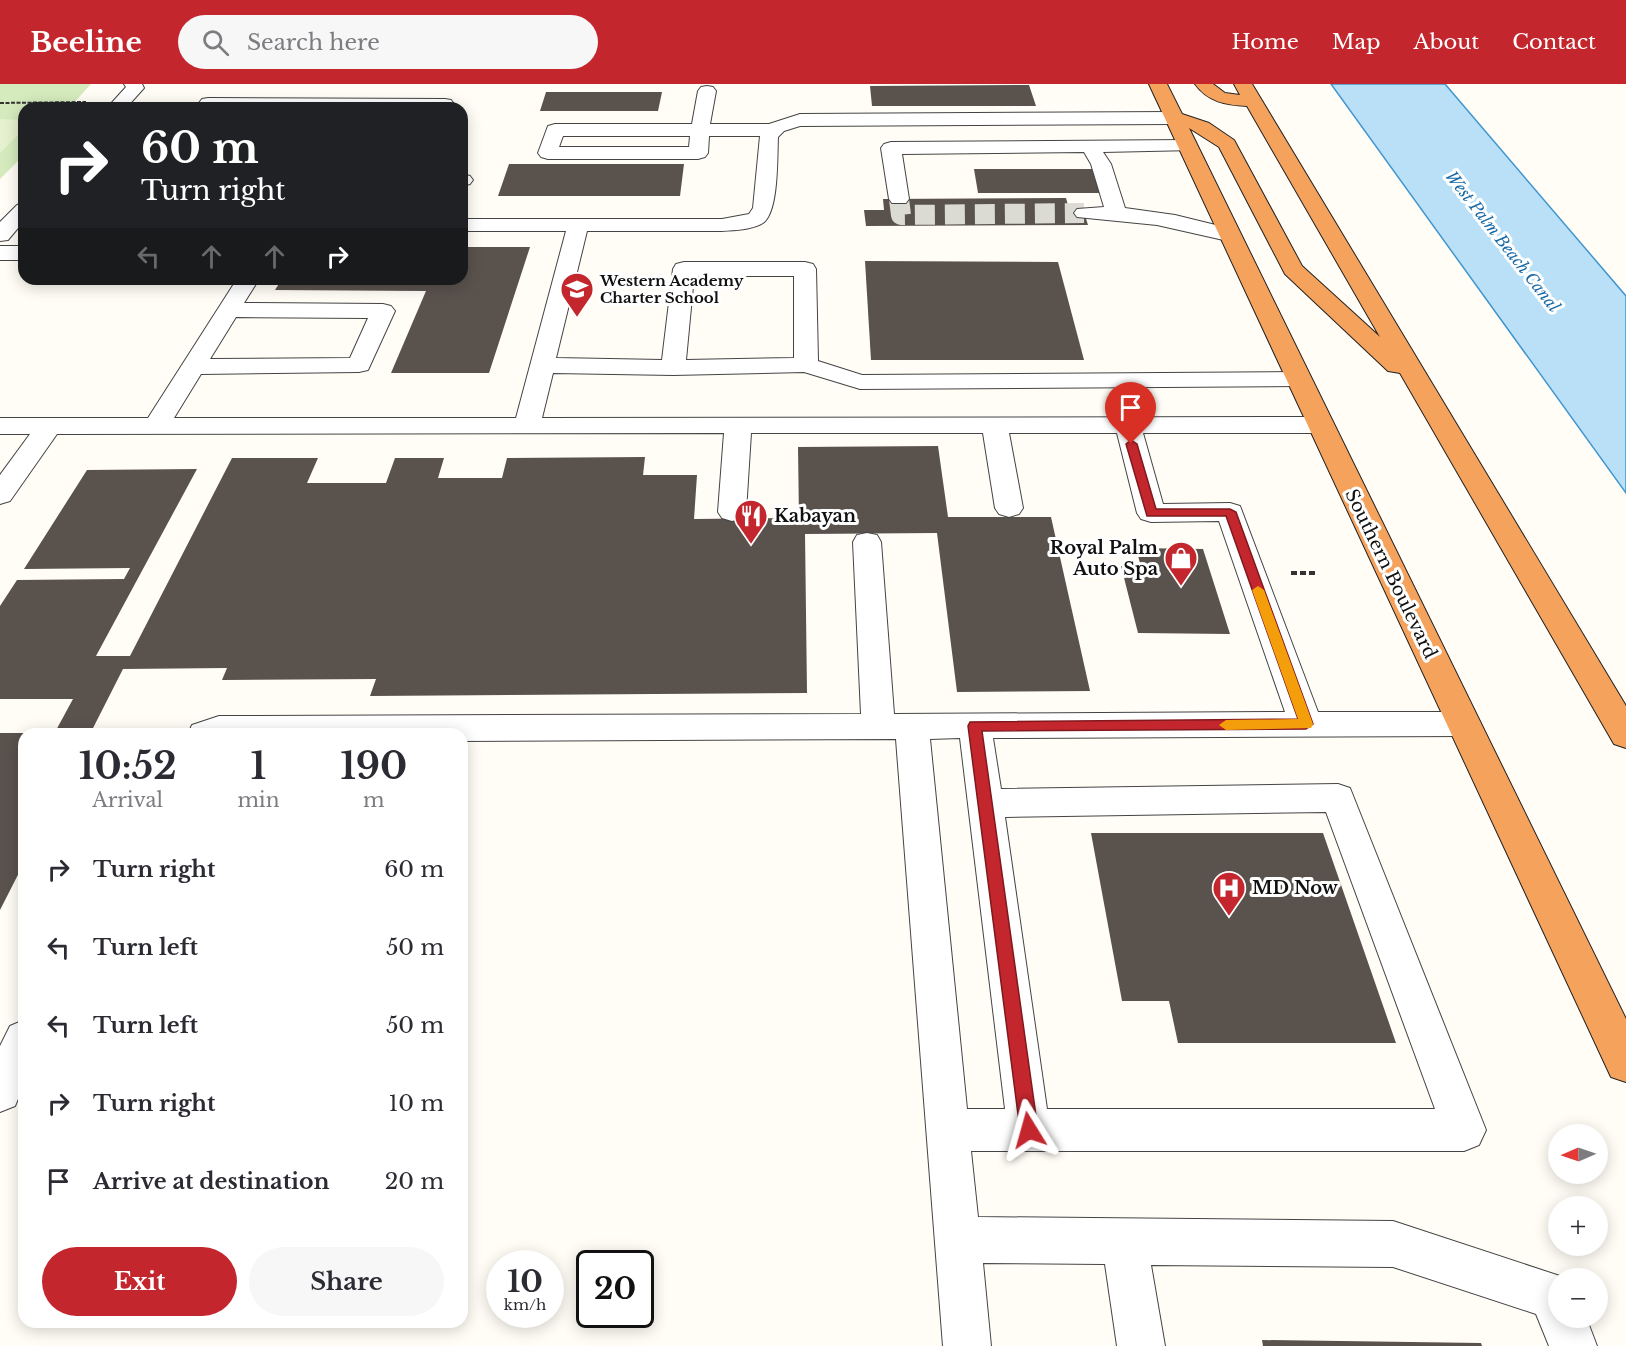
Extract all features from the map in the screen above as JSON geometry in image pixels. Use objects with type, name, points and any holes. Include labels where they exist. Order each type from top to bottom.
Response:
[{"type":"highway","name":"Southern Boulevard","points":[[1158,84],[1228,235],[1626,1063]]},
{"type":"highway","points":[[1204,84],[1208,92],[1221,98],[1248,93],[1626,735]]},
{"type":"highway","points":[[1174,118],[1207,129],[1227,144],[1293,269],[1424,392]]},
{"type":"street","points":[[122,102],[135,88],[133,84]]},
{"type":"street","points":[[707,91],[700,130],[698,153],[548,153],[555,130],[700,130],[772,130],[782,124],[800,120],[1174,118]]},
{"type":"street","points":[[468,225],[722,225],[744,223],[757,218],[763,208],[769,137],[772,130]]},
{"type":"street","points":[[898,199],[891,148],[1187,146]]},
{"type":"street","points":[[1090,147],[1101,164],[1116,212]]},
{"type":"street","points":[[1084,213],[1116,212],[1170,220],[1228,235]]},
{"type":"street","points":[[0,235],[18,216]]},
{"type":"street","points":[[527,426],[578,225]]},
{"type":"street","points":[[0,253],[18,253]]},
{"type":"street","points":[[673,368],[684,269],[805,269],[806,365]]},
{"type":"street","points":[[156,426],[244,285]]},
{"type":"street","points":[[192,367],[359,365],[383,311],[228,310]]},
{"type":"street","points":[[543,365],[673,368],[806,365],[860,382],[1298,379]]},
{"type":"street","points":[[0,426],[1320,425]]},
{"type":"street","points":[[0,495],[48,426]]},
{"type":"street","points":[[732,512],[738,426]]},
{"type":"street","points":[[995,426],[1009,508]]},
{"type":"street","points":[[1128,426],[1151,513],[1230,512],[1306,724]]},
{"type":"street","points":[[867,542],[895,726],[948,1130],[967,1346]]},
{"type":"street","points":[[444,728],[1464,724]]},
{"type":"street","points":[[975,726],[1029,1130]]},
{"type":"street","points":[[948,1130],[1464,1130],[1338,798],[985,803]]},
{"type":"street","points":[[0,1092],[18,1052]]},
{"type":"street","points":[[957,1240],[1393,1244],[1548,1294]]},
{"type":"street","points":[[1124,1241],[1141,1346]]},
{"type":"street","points":[[1566,1328],[1573,1346]]},
{"type":"path","points":[[0,103],[18,103]]},
{"type":"path","points":[[1284,573],[1317,573]]},
{"type":"green space","points":[[0,84],[91,84],[74,102],[18,102],[18,161],[0,179]]},
{"type":"green space","points":[[0,119],[18,120],[18,135],[0,153]]},
{"type":"water","name":"West Palm Beach Canal","points":[[1331,84],[1445,84],[1626,296],[1626,493]]},
{"type":"building","points":[[1029,85],[1036,106],[872,106],[870,86]]},
{"type":"building","points":[[546,92],[662,92],[658,111],[540,111]]},
{"type":"building","points":[[509,164],[684,164],[680,196],[498,196]]},
{"type":"building","points":[[974,169],[1100,169],[1109,193],[978,193]]},
{"type":"building","points":[[1066,198],[1069,209],[1083,209],[1088,225],[866,226],[864,210],[884,210],[883,199]]},
{"type":"building","points":[[468,247],[530,247],[489,373],[391,373],[426,291],[275,290],[278,285],[468,285]]},
{"type":"building","points":[[865,261],[1058,262],[1084,360],[871,360]]},
{"type":"building","points":[[938,446],[948,517],[1051,517],[1090,691],[957,692],[937,533],[805,534],[807,693],[370,696],[376,679],[222,680],[227,668],[123,669],[93,728],[57,728],[73,699],[0,699],[0,606],[17,580],[124,579],[130,568],[24,569],[87,470],[197,469],[96,656],[130,656],[232,458],[318,458],[307,483],[386,483],[395,458],[444,458],[438,478],[502,478],[507,458],[645,457],[643,475],[697,475],[694,519],[799,518],[798,447]]},
{"type":"building","points":[[1136,548],[1203,549],[1230,634],[1138,633],[1121,566],[1141,567]]},
{"type":"building","points":[[0,733],[18,733],[18,875],[0,910]]},
{"type":"building","name":"MD Now","points":[[1091,833],[1323,833],[1396,1043],[1178,1043],[1169,1001],[1122,1001]]},
{"type":"building","points":[[1262,1340],[1481,1343],[1482,1346],[1263,1346]]},
{"type":"tunnel","points":[[899,199],[901,215],[1084,213]]},
{"type":"slow traffic","points":[[1226,725],[1306,724],[1258,590]]},
{"type":"place","name":"Western Academy Charter School","points":[[577,318]]},
{"type":"place","name":"Kabayan","points":[[751,545]]},
{"type":"place","name":"Royal Palm Auto Spa","points":[[1181,587]]},
{"type":"place","name":"MD Now","points":[[1229,917]]},
{"type":"route","points":[[1029,1130],[975,726],[1306,724],[1230,512],[1151,513],[1131,444]]}]
